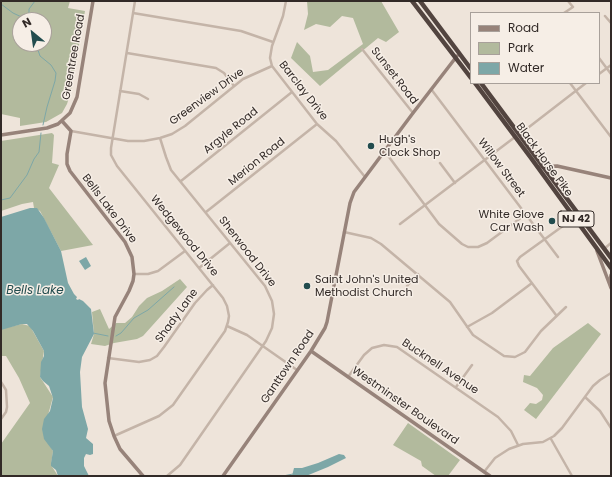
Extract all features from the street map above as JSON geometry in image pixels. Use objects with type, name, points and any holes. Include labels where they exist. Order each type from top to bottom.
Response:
[{"type":"highway","points":[[412,1],[458,56],[470,68]]},
{"type":"highway","points":[[420,1],[458,56],[470,76]]},
{"type":"highway","name":"Black Horse Pike","points":[[476,84],[544,166],[611,258]]},
{"type":"highway","name":"Black Horse Pike","points":[[482,84],[518,135],[538,167],[611,268]]},
{"type":"street","name":"Greentree Road","points":[[62,121],[70,113],[76,101],[93,1]]},
{"type":"street","name":"Wedgewood Drive","points":[[135,1],[112,138],[111,152],[115,163],[225,301],[229,319],[227,326]]},
{"type":"street","name":"Barclay Drive","points":[[286,1],[271,54],[272,66],[317,124],[338,144],[365,177]]},
{"type":"street","points":[[566,12],[573,7],[568,1]]},
{"type":"street","points":[[133,14],[241,31],[274,42]]},
{"type":"street","points":[[606,16],[611,23]]},
{"type":"street","name":"Sunset Road","points":[[362,49],[413,113]]},
{"type":"street","points":[[127,53],[216,68],[224,73],[234,86]]},
{"type":"street","name":"Ganttown Road","points":[[224,476],[311,351],[327,322],[352,198],[365,177],[431,89],[458,56]]},
{"type":"street","points":[[600,59],[611,74]]},
{"type":"street","points":[[600,73],[611,65]]},
{"type":"street","name":"Greenview Drive","points":[[71,131],[138,141],[160,138],[172,134],[185,126],[247,77],[272,66]]},
{"type":"street","points":[[571,84],[611,137]]},
{"type":"street","points":[[400,224],[585,84]]},
{"type":"street","name":"Willow Street","points":[[431,89],[558,257]]},
{"type":"street","points":[[120,91],[135,93],[148,99]]},
{"type":"street","name":"Argyle Road","points":[[181,181],[292,92]]},
{"type":"street","points":[[1,135],[47,128],[62,121],[71,131]]},
{"type":"street","name":"Merion Road","points":[[206,212],[317,124]]},
{"type":"street","name":"Bells Lake Drive","points":[[71,131],[67,157],[70,171],[125,242],[132,257],[134,274],[130,289],[115,317],[104,383],[109,421],[114,436],[120,449],[143,476]]},
{"type":"street","name":"Sherwood Drive","points":[[160,138],[170,166],[265,286],[272,301],[274,314],[273,324],[269,336],[263,346],[179,466],[167,476]]},
{"type":"street","points":[[384,152],[442,227],[462,244],[472,248],[487,244],[526,214]]},
{"type":"street","points":[[440,163],[456,183]]},
{"type":"street","points":[[538,167],[557,166],[611,178]]},
{"type":"street","points":[[556,315],[517,261],[520,257],[574,217]]},
{"type":"street","points":[[344,232],[367,236],[376,240],[452,304],[467,327],[475,336],[500,354],[507,357],[515,357],[527,351],[541,331],[566,307]]},
{"type":"street","points":[[199,268],[230,243]]},
{"type":"street","points":[[604,249],[611,243]]},
{"type":"street","points":[[595,246],[611,287]]},
{"type":"street","points":[[134,274],[148,274],[158,271],[185,251]]},
{"type":"street","points":[[407,286],[418,274]]},
{"type":"street","points":[[611,276],[611,287]]},
{"type":"street","points":[[467,327],[492,313],[532,283]]},
{"type":"street","name":"Shady Lane","points":[[108,358],[139,362],[150,360],[157,356],[195,303],[206,290],[213,285]]},
{"type":"street","points":[[114,436],[156,418],[170,407],[227,326],[242,332],[297,370]]},
{"type":"street","name":"Bucknell Avenue","points":[[348,377],[369,350],[377,346],[391,345],[402,350],[503,421],[511,431],[518,445]]},
{"type":"street","name":"Westminster Boulevard","points":[[311,351],[490,476]]},
{"type":"street","points":[[456,387],[472,365]]},
{"type":"street","points":[[484,472],[492,461],[509,449],[518,445],[540,443],[550,439],[562,428],[584,397],[598,381],[611,373]]},
{"type":"street","points":[[1,382],[5,388],[7,404],[6,412],[1,419]]},
{"type":"street","points":[[584,397],[600,411],[611,428]]},
{"type":"street","points":[[550,439],[572,476]]},
{"type":"green space","points":[[1,1],[70,1],[68,8],[85,11],[71,91],[67,104],[62,113],[46,122],[20,126],[20,118],[1,114]]},
{"type":"green space","points":[[307,1],[381,1],[399,32],[386,42],[378,38],[320,86],[291,58],[297,42],[310,56],[313,72],[328,70],[363,44],[353,18],[342,16],[330,27],[316,24],[304,30],[308,14]]},
{"type":"green space","points":[[52,133],[54,135],[52,163],[59,165],[49,188],[93,245],[61,251],[40,211],[34,208],[33,202],[1,211],[1,141]]},
{"type":"green space","points":[[180,279],[187,287],[143,336],[137,339],[105,346],[91,344],[94,334],[92,312],[100,309],[109,329],[116,323],[125,323],[132,317],[139,306],[147,298],[162,291]]},
{"type":"green space","points":[[588,323],[601,334],[536,419],[524,410],[530,403],[536,404],[542,400],[543,395],[537,388],[523,382],[524,375],[530,376],[553,348]]},
{"type":"green space","points":[[22,324],[30,326],[44,351],[40,377],[53,397],[43,433],[53,451],[51,465],[58,476],[1,476],[1,444],[30,403],[19,378],[6,356],[1,356],[1,329]]},
{"type":"green space","points":[[408,423],[460,460],[448,476],[436,476],[422,466],[421,461],[393,445]]},
{"type":"water","name":"Bells Lake","points":[[30,208],[37,208],[44,218],[61,251],[68,283],[77,297],[76,299],[83,301],[91,309],[94,334],[82,357],[80,372],[82,407],[88,429],[86,438],[93,444],[93,454],[86,454],[84,458],[84,466],[89,476],[58,476],[56,470],[51,466],[53,451],[44,439],[42,429],[44,419],[50,411],[53,398],[49,386],[40,377],[41,362],[44,356],[44,351],[33,331],[27,324],[1,330],[1,217]]},
{"type":"water","points":[[86,257],[91,266],[85,270],[79,261]]},
{"type":"water","points":[[339,454],[344,455],[346,458],[306,476],[292,476],[294,468],[302,468]]},
{"type":"waterway","points":[[29,12],[29,9],[35,1]]},
{"type":"waterway","points":[[1,4],[12,12]]},
{"type":"waterway","points":[[39,52],[40,56],[51,65],[56,73],[43,125]]},
{"type":"waterway","points":[[1,200],[10,198],[27,175],[39,152],[41,133]]},
{"type":"waterway","points":[[116,336],[121,333],[134,318],[148,310],[174,287]]},
{"type":"waterway","points":[[93,333],[108,336]]},
{"type":"waterway","points":[[283,476],[293,474]]},
{"type":"place","name":"Hugh's Clock Shop","points":[[371,146]]},
{"type":"place","name":"White Glove Car Wash","points":[[552,221]]},
{"type":"place","name":"Saint John's United Methodist Church","points":[[307,286]]}]
